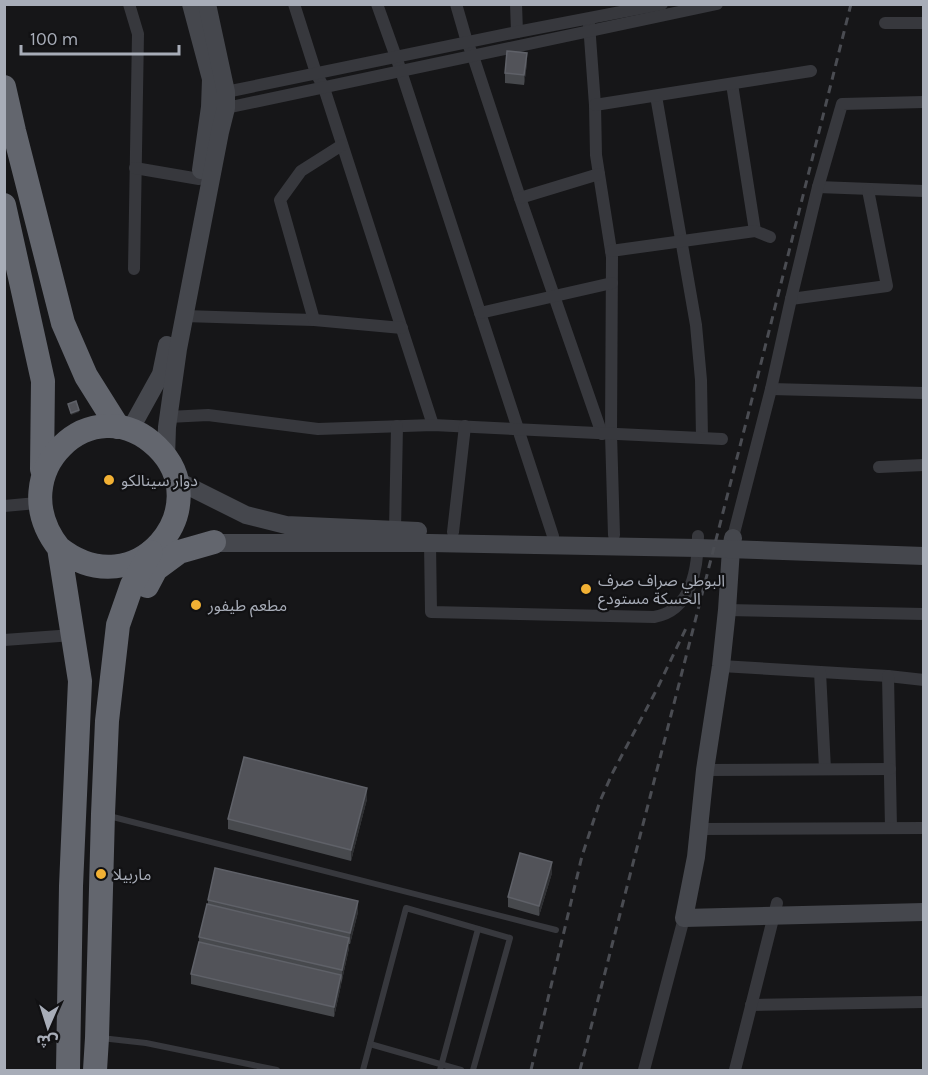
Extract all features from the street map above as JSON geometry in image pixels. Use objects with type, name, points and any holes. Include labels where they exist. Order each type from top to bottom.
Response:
[{"type":"highway","points":[[4,87],[63,323],[86,376],[124,429]]},
{"type":"highway","points":[[4,205],[8,237],[42,381],[42,469]]},
{"type":"highway","points":[[95,1071],[107,721],[118,625],[132,585],[172,526],[178,503],[176,480],[166,458],[150,441],[124,429],[105,426],[79,432],[67,438],[48,457],[37,489],[40,520],[45,531],[59,548],[77,561],[99,567],[132,563],[155,549]]},
{"type":"highway","points":[[107,721],[127,622],[156,569],[178,552],[214,542]]},
{"type":"highway","points":[[59,548],[80,681],[71,886],[68,1071]]},
{"type":"street","points":[[129,4],[138,34],[134,269]]},
{"type":"street","points":[[124,429],[161,374],[200,179],[221,103],[211,79],[191,4]]},
{"type":"street","points":[[166,458],[168,417],[178,349],[220,132],[221,103],[207,4]]},
{"type":"street","points":[[294,4],[316,73],[324,88],[433,424]]},
{"type":"street","points":[[377,4],[554,536]]},
{"type":"street","points":[[456,4],[554,296],[607,434]]},
{"type":"street","points":[[516,4],[517,32]]},
{"type":"street","points":[[221,103],[324,88],[473,56],[589,25],[604,16],[662,4]]},
{"type":"street","points":[[604,16],[717,4]]},
{"type":"street","points":[[885,23],[924,23]]},
{"type":"street","points":[[221,103],[316,73],[517,32],[589,25]]},
{"type":"street","points":[[589,25],[596,155],[611,251],[607,434],[614,534]]},
{"type":"street","points":[[595,105],[811,72]]},
{"type":"street","points":[[732,84],[755,231]]},
{"type":"street","points":[[656,96],[696,325],[701,380],[702,438]]},
{"type":"street","points":[[644,1071],[686,911],[700,829],[705,770],[721,666],[732,543],[818,187],[842,104],[924,102]]},
{"type":"street","points":[[314,320],[280,200],[301,171],[342,145]]},
{"type":"street","points":[[135,168],[200,179]]},
{"type":"street","points":[[520,198],[599,174]]},
{"type":"street","points":[[818,187],[924,191]]},
{"type":"street","points":[[790,299],[887,286],[867,190]]},
{"type":"street","points":[[611,251],[755,231],[770,237]]},
{"type":"street","points":[[480,313],[612,283]]},
{"type":"street","points":[[184,316],[314,320],[402,328]]},
{"type":"street","points":[[771,389],[924,393]]},
{"type":"street","points":[[168,417],[208,415],[318,429],[433,424],[722,439]]},
{"type":"street","points":[[396,531],[397,426]]},
{"type":"street","points":[[453,532],[465,426]]},
{"type":"street","points":[[879,467],[924,465]]},
{"type":"street","points":[[176,480],[246,515],[286,525],[554,536],[614,534],[698,542]]},
{"type":"street","points":[[4,506],[37,503]]},
{"type":"street","points":[[155,549],[214,542],[924,544]]},
{"type":"street","points":[[430,543],[431,612],[661,616],[678,606],[693,581],[698,542]]},
{"type":"street","points":[[732,543],[924,556]]},
{"type":"street","points":[[727,610],[924,614]]},
{"type":"street","points":[[4,640],[73,634]]},
{"type":"street","points":[[721,666],[924,680]]},
{"type":"street","points":[[820,672],[825,769]]},
{"type":"street","points":[[888,676],[891,828]]},
{"type":"street","points":[[705,770],[890,769]]},
{"type":"street","points":[[700,829],[924,828]]},
{"type":"street","points":[[686,911],[775,909],[924,900]]},
{"type":"street","points":[[775,909],[924,912]]},
{"type":"street","points":[[735,1071],[775,909]]},
{"type":"street","points":[[752,1005],[924,1002]]},
{"type":"lane","points":[[103,814],[556,930]]},
{"type":"lane","points":[[363,1071],[406,908],[510,938],[473,1071]]},
{"type":"lane","points":[[441,1068],[478,928]]},
{"type":"lane","points":[[97,1038],[146,1043],[277,1071]]},
{"type":"lane","points":[[370,1044],[441,1068],[461,1071]]},
{"type":"building","points":[[507,51],[527,53],[524,75],[505,73]]},
{"type":"building","points":[[76,401],[79,410],[71,413],[68,404]]},
{"type":"building","points":[[244,757],[367,788],[351,850],[228,819]]},
{"type":"building","points":[[520,853],[552,862],[539,906],[508,897]]},
{"type":"building","points":[[215,868],[358,901],[350,933],[208,900]]},
{"type":"building","points":[[207,904],[349,938],[342,970],[199,937]]},
{"type":"building","points":[[199,942],[341,975],[334,1007],[191,974]]},
{"type":"railway","points":[[580,1070],[851,4]]},
{"type":"railway","points":[[531,1070],[582,856],[600,801],[688,624]]},
{"type":"place","name":"دوار سينالكو","points":[[109,480]]},
{"type":"place","name":"البوطي صراف صرف الحسكة مستودع","points":[[586,589]]},
{"type":"place","name":"مطعم طيفور","points":[[196,605]]},
{"type":"place","name":"ماربيلا","points":[[101,874]]}]
